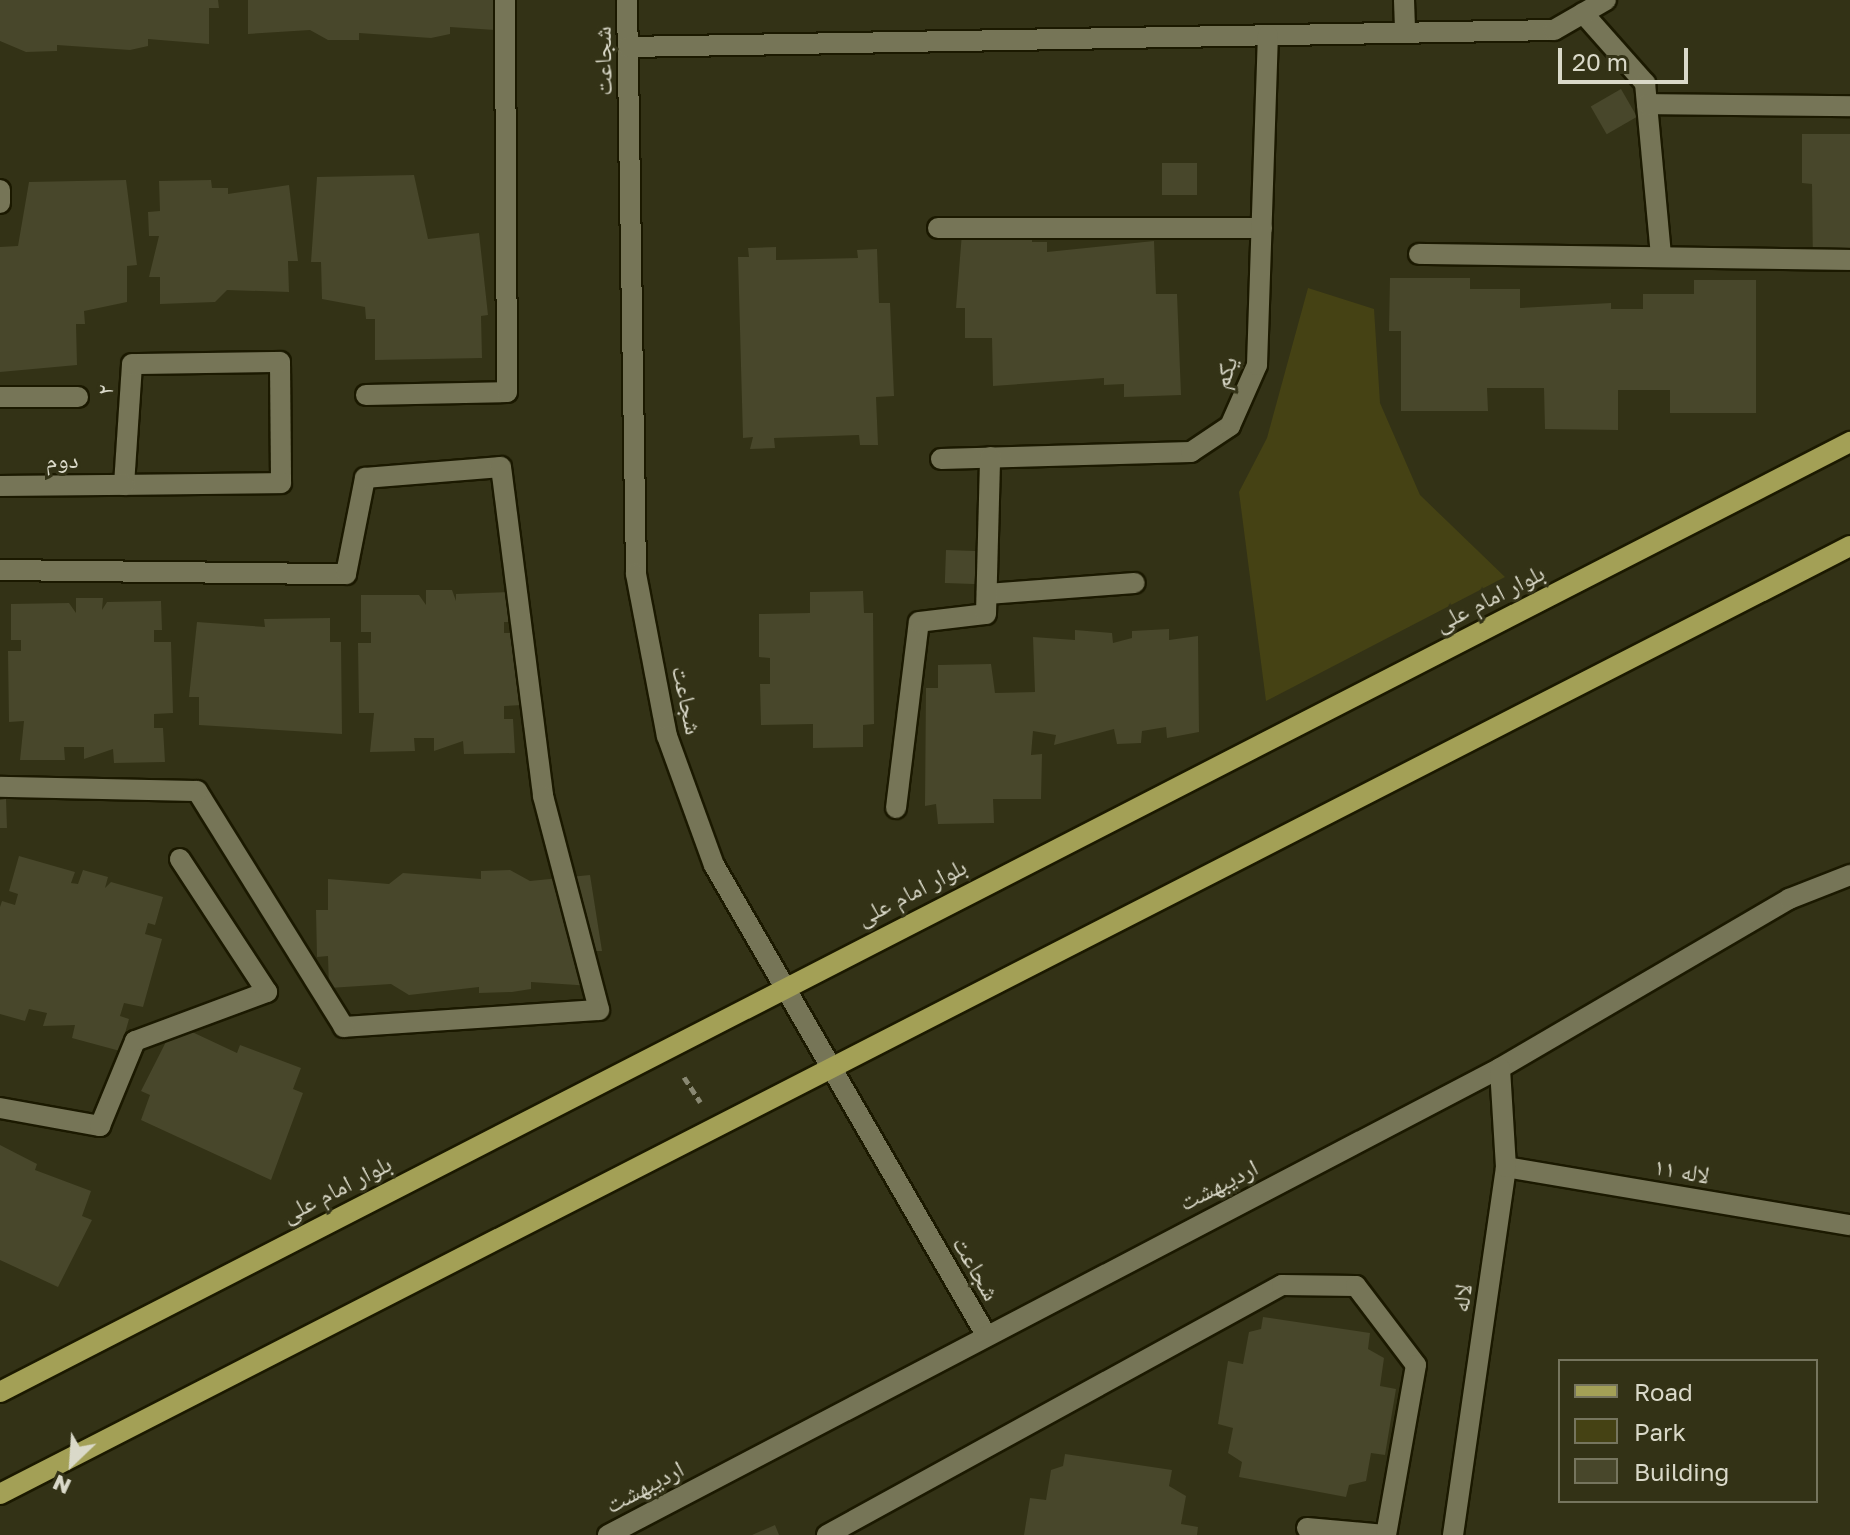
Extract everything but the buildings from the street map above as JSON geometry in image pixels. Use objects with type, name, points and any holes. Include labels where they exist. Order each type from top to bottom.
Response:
[{"type":"main road","name":"بلوار امام علی","points":[[0,1392],[665,1046],[1850,442]]},
{"type":"main road","points":[[0,1494],[1850,546]]},
{"type":"street","points":[[366,395],[507,392],[505,0]]},
{"type":"street","name":"شجاعت","points":[[627,0],[636,574],[667,736],[714,865],[781,987],[985,1333]]},
{"type":"street","points":[[1404,0],[1405,32]]},
{"type":"street","points":[[628,47],[1554,30],[1606,0]]},
{"type":"street","points":[[1583,13],[1645,83],[1661,256]]},
{"type":"street","name":"یکم","points":[[941,459],[1191,452],[1230,426],[1257,365],[1268,35]]},
{"type":"street","points":[[1647,104],[1850,106]]},
{"type":"street","points":[[0,190],[0,203]]},
{"type":"street","points":[[938,228],[1262,228]]},
{"type":"street","points":[[1419,254],[1850,260]]},
{"type":"street","name":"۲","points":[[280,362],[281,483],[124,485],[132,364],[280,362]]},
{"type":"street","points":[[0,397],[78,397]]},
{"type":"street","points":[[896,808],[919,622],[986,614],[990,457]]},
{"type":"street","points":[[0,570],[346,574],[365,478],[501,467],[543,796],[599,1010],[344,1027],[197,791],[0,787]]},
{"type":"street","name":"دوم","points":[[0,486],[124,485]]},
{"type":"street","points":[[987,594],[1135,583]]},
{"type":"street","points":[[0,1108],[100,1126],[135,1041],[267,992],[180,859]]},
{"type":"street","name":"اردیبهشت","points":[[608,1535],[985,1333],[1500,1068],[1789,899],[1850,875]]},
{"type":"street","name":"لاله","points":[[1453,1535],[1506,1167],[1500,1068]]},
{"type":"street","name":"لاله ۱۱","points":[[1506,1167],[1850,1225]]},
{"type":"street","points":[[827,1535],[1282,1285],[1356,1286],[1416,1365],[1386,1535],[1307,1528]]},
{"type":"path","points":[[665,1046],[715,1127]]},
{"type":"green space","points":[[1308,288],[1374,309],[1380,403],[1420,495],[1505,577],[1266,701],[1239,492],[1267,438]]}]
